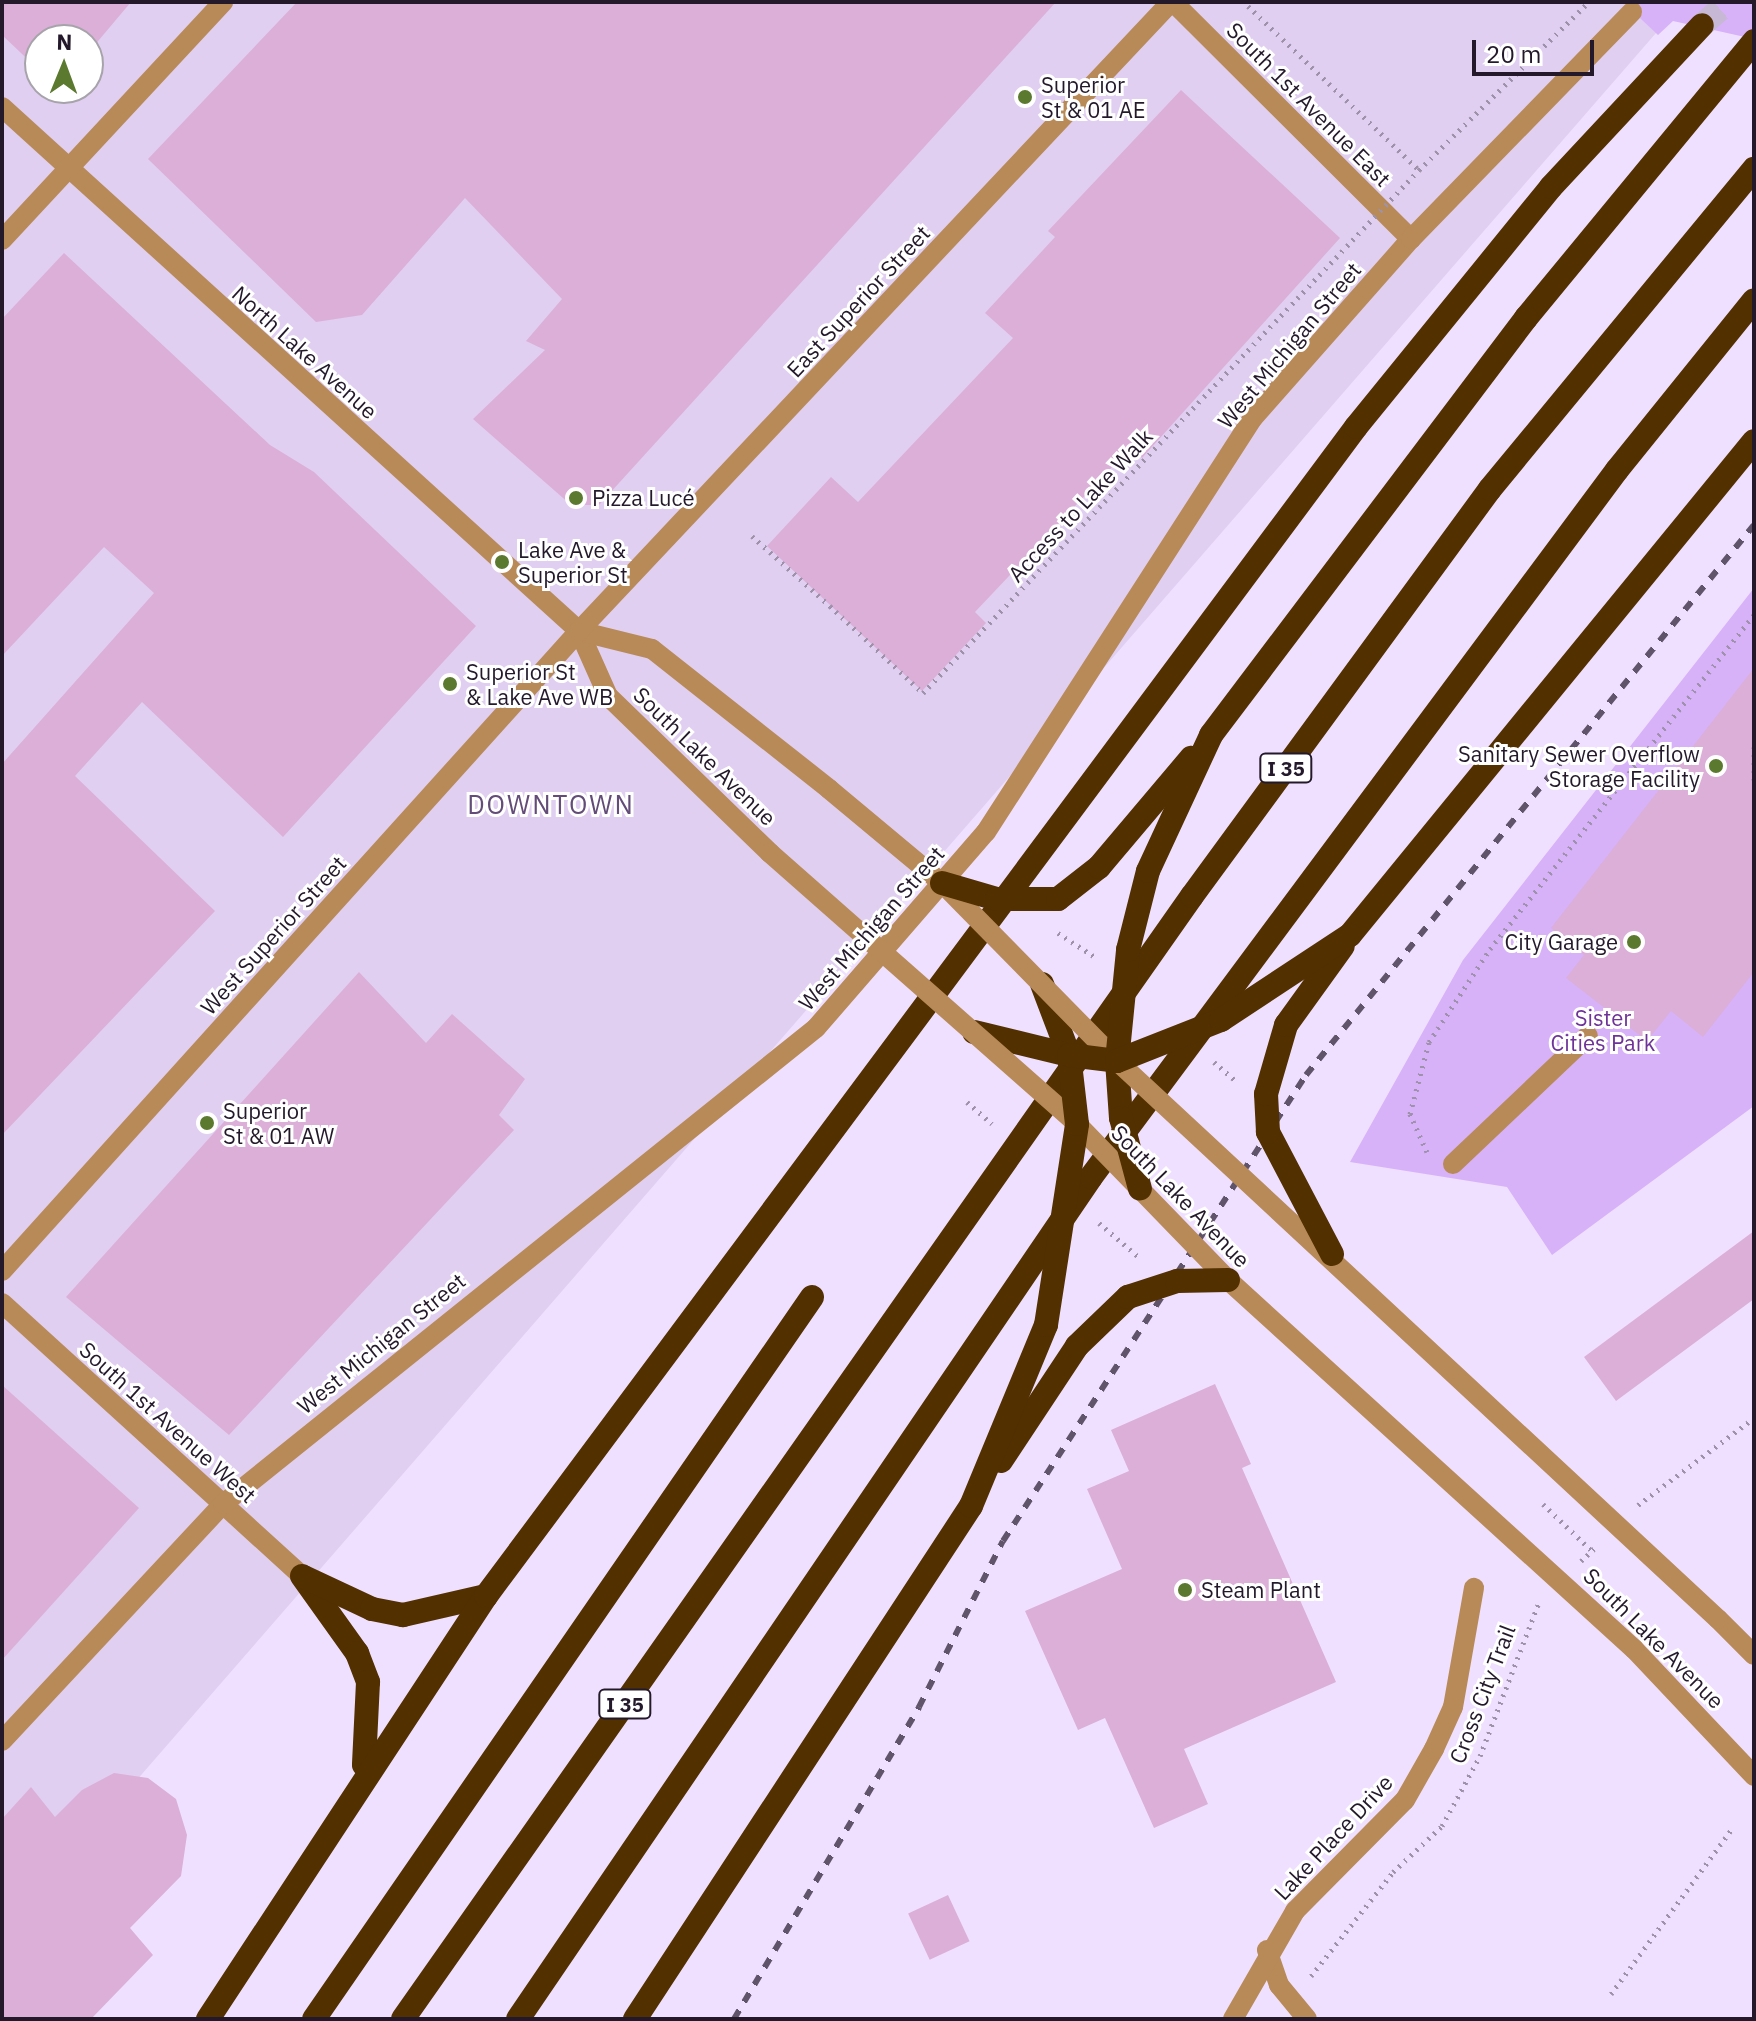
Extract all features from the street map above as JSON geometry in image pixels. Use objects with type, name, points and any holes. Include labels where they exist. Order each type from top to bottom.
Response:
[{"type":"highway","points":[[208,2019],[360,1777],[486,1596],[1356,427],[1551,187],[1702,25]]},
{"type":"highway","points":[[942,883],[997,899],[1058,899],[1099,867],[1211,735],[1526,318],[1754,41]]},
{"type":"highway","name":"I 35","points":[[403,2019],[1202,883],[1490,489],[1754,169]]},
{"type":"highway","points":[[518,2019],[1091,1177],[1617,470],[1754,300]]},
{"type":"highway","points":[[1332,1254],[1268,1132],[1266,1094],[1286,1025],[1350,935],[1754,441]]},
{"type":"highway","points":[[1140,1189],[1121,1118],[1117,1061],[1128,950],[1148,871],[1211,735]]},
{"type":"highway","points":[[974,1032],[1069,1055],[1117,1061],[1221,1020],[1350,935]]},
{"type":"highway","points":[[971,1506],[1046,1325],[1077,1124],[1069,1055],[1042,984]]},
{"type":"highway","points":[[635,2019],[703,1920],[1077,1346],[1128,1297],[1177,1281],[1228,1280]]},
{"type":"highway","points":[[314,2019],[812,1297]]},
{"type":"highway","points":[[302,1576],[372,1609],[403,1615],[486,1596]]},
{"type":"highway","points":[[302,1576],[357,1653],[368,1682],[370,1741],[360,1777]]},
{"type":"street","points":[[2,240],[223,2]]},
{"type":"street","name":"South 1st Avenue East","points":[[1172,2],[1411,239]]},
{"type":"street","name":"East Superior Street","points":[[579,631],[1172,2]]},
{"type":"street","name":"West Michigan Street","points":[[2,1741],[223,1504],[816,1028],[986,832],[1253,418],[1411,239],[1632,12]]},
{"type":"street","name":"North Lake Avenue","points":[[2,107],[67,170],[579,631]]},
{"type":"street","name":"South Lake Avenue","points":[[579,631],[652,649],[942,883],[1117,1061],[1332,1254],[1754,1655]]},
{"type":"street","name":"South Lake Avenue","points":[[579,631],[608,696],[770,853],[1077,1124],[1228,1280],[1634,1649],[1754,1776]]},
{"type":"street","name":"West Superior Street","points":[[2,1271],[579,631]]},
{"type":"street","points":[[1453,1164],[1588,1036]]},
{"type":"street","name":"South 1st Avenue West","points":[[2,1303],[302,1576]]},
{"type":"street","name":"Lake Place Drive","points":[[1233,2019],[1267,1950],[1319,1881],[1405,1800],[1434,1749],[1453,1707],[1474,1588]]},
{"type":"street","points":[[1267,1950],[1279,1985],[1307,2019]]},
{"type":"path","name":"Access to Lake Walk","points":[[752,536],[923,693],[1419,170],[1589,2]]},
{"type":"path","points":[[1248,6],[1419,170]]},
{"type":"path","points":[[1453,1164],[1426,1152],[1410,1114],[1429,1042],[1490,949],[1754,615]]},
{"type":"path","points":[[1754,747],[1754,780]]},
{"type":"path","points":[[1058,933],[1106,964]]},
{"type":"path","points":[[1207,1055],[1240,1086]]},
{"type":"path","points":[[967,1102],[1002,1132]]},
{"type":"path","points":[[1096,1220],[1144,1261]]},
{"type":"path","points":[[1633,1510],[1754,1418]]},
{"type":"path","points":[[1543,1504],[1592,1551]]},
{"type":"path","points":[[1572,1570],[1602,1541]]},
{"type":"path","name":"Cross City Trail","points":[[1308,1980],[1393,1872],[1442,1826],[1480,1756],[1523,1629],[1543,1598]]},
{"type":"path","points":[[1611,1994],[1731,1830]]},
{"type":"shaded area","points":[[2,2],[1683,2],[2,1935]]},
{"type":"green space","points":[[1623,2],[1754,2],[1754,39],[1673,21],[1658,35]]},
{"type":"green space","name":"Sister Cities Park","points":[[1754,588],[1754,1106],[1552,1255],[1507,1187],[1350,1162],[1463,960]]},
{"type":"building","points":[[2,2],[131,2],[104,34],[104,24],[24,24],[24,56],[2,35]]},
{"type":"building","points":[[297,2],[1056,2],[599,505],[571,505],[473,419],[545,350],[526,341],[562,299],[465,198],[362,315],[316,322],[148,159]]},
{"type":"building","points":[[1181,90],[1340,238],[1142,458],[1130,448],[975,612],[986,623],[922,691],[767,546],[831,477],[858,502],[1013,338],[985,313],[1055,237],[1048,231]]},
{"type":"building","points":[[64,253],[270,445],[314,472],[476,626],[283,837],[142,702],[75,776],[215,911],[2,1135],[2,764],[154,593],[104,547],[2,656],[2,319]]},
{"type":"building","points":[[1754,668],[1754,972],[1703,1037],[1671,1011],[1647,1041],[1566,978],[1584,955],[1551,928]]},
{"type":"building","points":[[359,972],[426,1043],[452,1014],[525,1079],[499,1115],[514,1130],[229,1435],[66,1297]]},
{"type":"building","points":[[1754,1231],[1754,1299],[1616,1401],[1584,1357]]},
{"type":"building","name":"Steam Plant","points":[[1215,1384],[1251,1464],[1242,1468],[1336,1682],[1184,1749],[1208,1804],[1154,1828],[1105,1718],[1078,1730],[1025,1611],[1122,1569],[1087,1489],[1129,1471],[1111,1430]]},
{"type":"building","points":[[2,1385],[139,1508],[2,1660]]},
{"type":"building","points":[[114,1773],[148,1778],[176,1799],[187,1835],[181,1876],[130,1928],[153,1955],[91,2019],[2,2019],[2,1819],[31,1787],[55,1817],[82,1790]]},
{"type":"building","points":[[948,1895],[970,1941],[930,1960],[908,1914]]},
{"type":"tunnel","points":[[1702,25],[1728,2]]},
{"type":"railway","points":[[734,2019],[919,1707],[1003,1541],[1306,1075],[1754,525]]},
{"type":"place","name":"Superior St & 01 AE","points":[[1025,97]]},
{"type":"place","name":"Pizza Lucé","points":[[576,498]]},
{"type":"place","name":"Lake Ave & Superior St","points":[[502,562]]},
{"type":"place","name":"Superior St & Lake Ave WB","points":[[450,684]]},
{"type":"place","name":"Sanitary Sewer Overflow Storage Facility","points":[[1716,766]]},
{"type":"place","name":"City Garage","points":[[1634,942]]},
{"type":"place","name":"Superior St & 01 AW","points":[[207,1123]]},
{"type":"place","name":"Steam Plant","points":[[1185,1590]]},
{"type":"district","name":"DOWNTOWN","points":[[551,805]]}]
